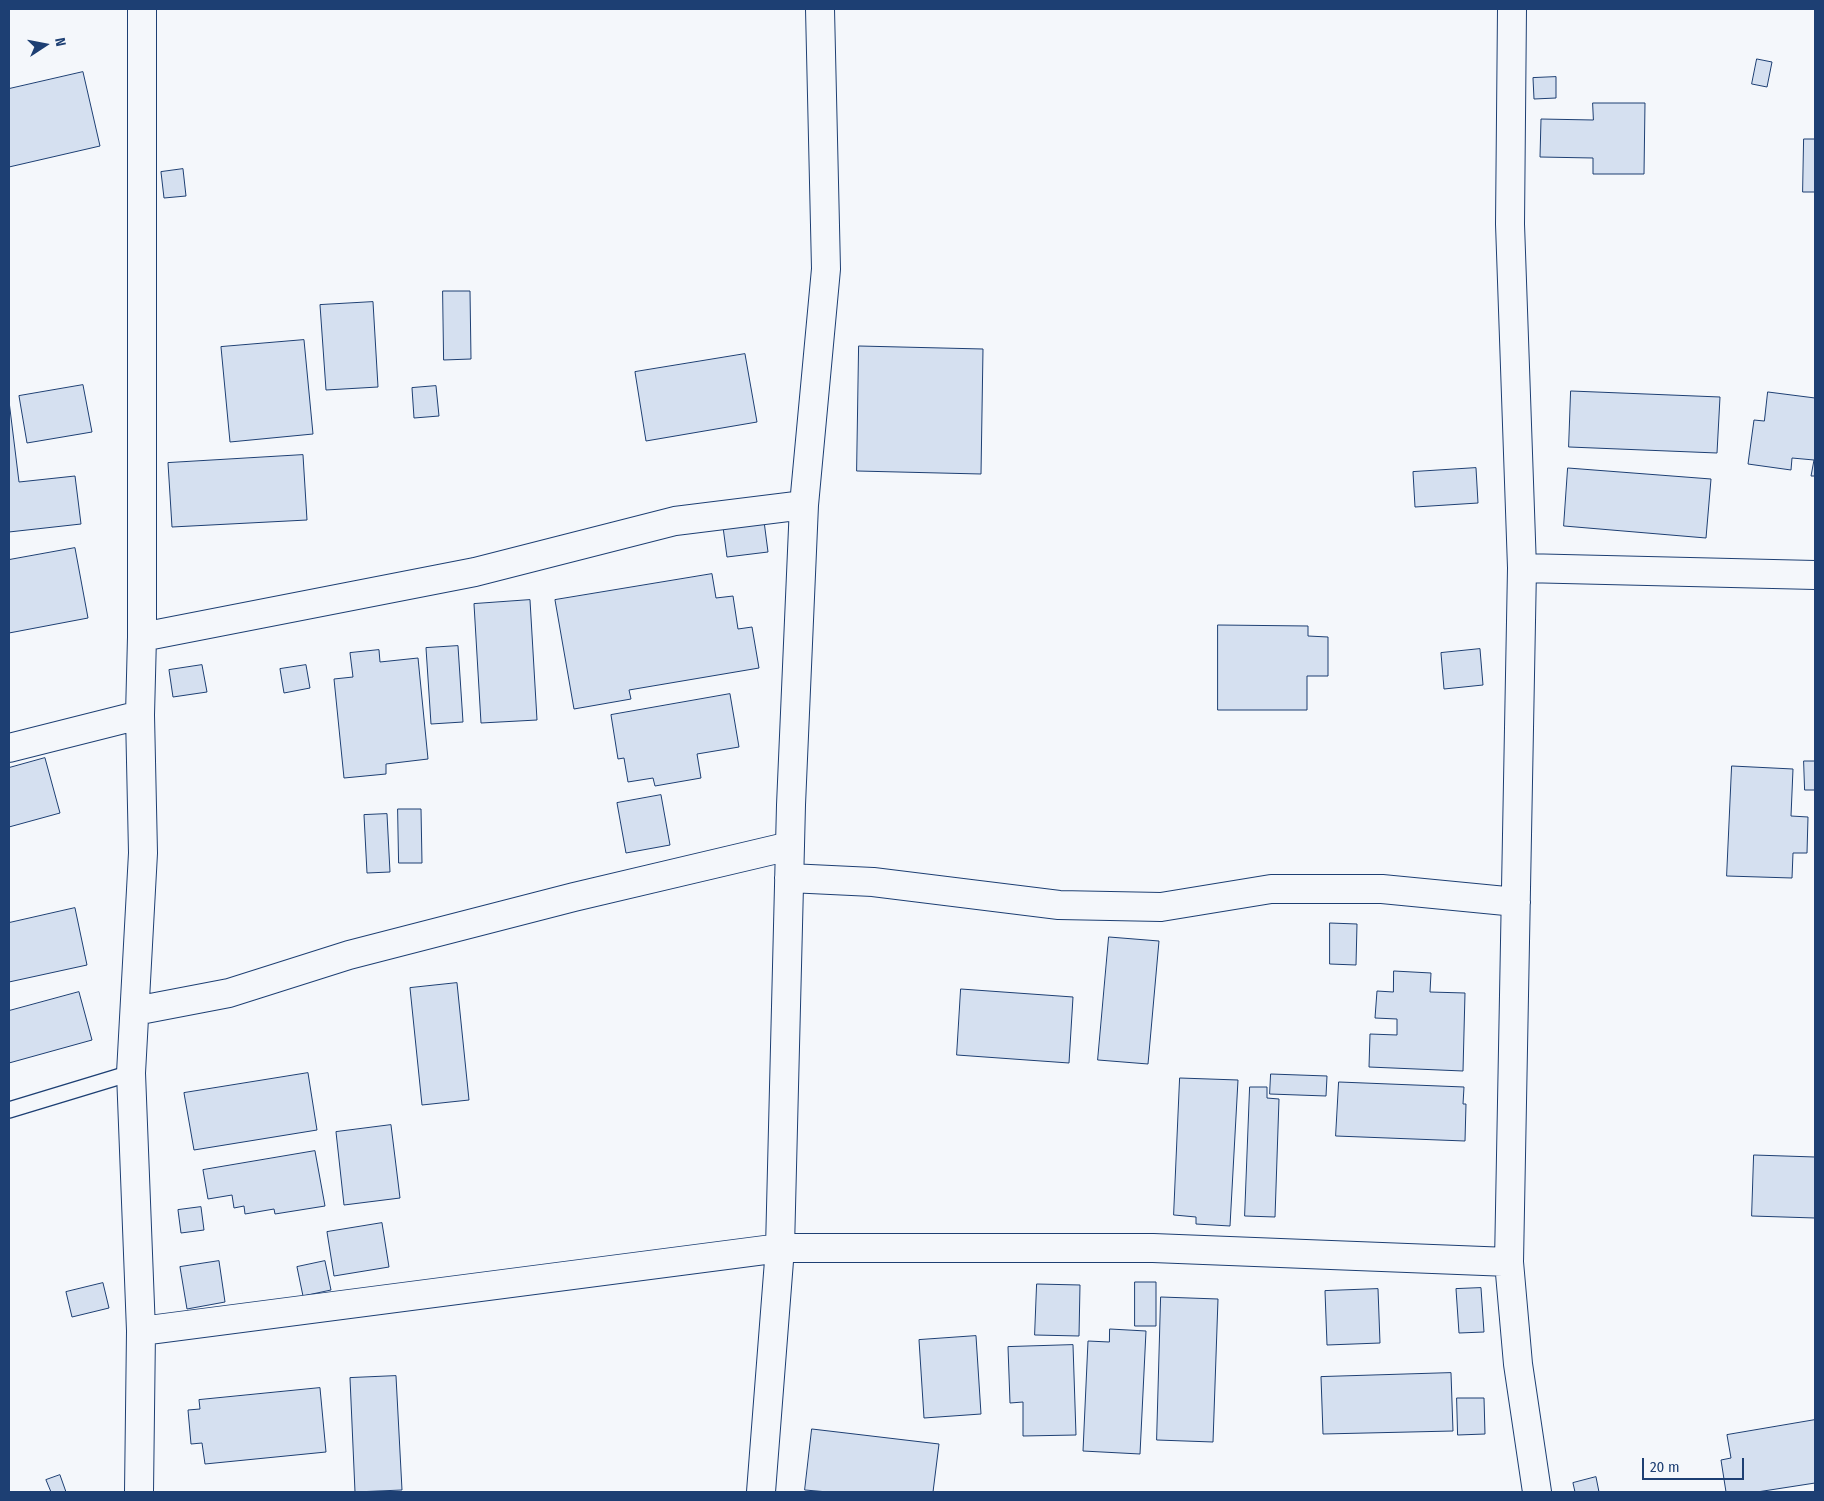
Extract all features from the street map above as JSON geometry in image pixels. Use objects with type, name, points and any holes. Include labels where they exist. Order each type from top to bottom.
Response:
[{"type":"street","points":[[139,1492],[141,1331],[131,1073],[143,853],[140,715],[142,637],[142,9]]},
{"type":"street","points":[[761,1492],[780,1248],[790,846],[804,505],[826,269],[820,9]]},
{"type":"street","points":[[1512,9],[1510,224],[1522,568],[1509,1262],[1518,1364],[1537,1492]]},
{"type":"street","points":[[142,637],[475,572],[675,521],[804,505]]},
{"type":"street","points":[[1522,568],[1815,575]]},
{"type":"street","points":[[9,748],[140,715]]},
{"type":"street","points":[[135,1011],[229,993],[348,954],[574,897],[790,846]]},
{"type":"street","points":[[789,878],[882,883],[1059,905],[1161,907],[1270,889],[1382,889],[1516,902]]},
{"type":"street","points":[[141,1331],[780,1248],[1153,1248],[1509,1262]]},
{"type":"lane","points":[[9,1110],[131,1073]]},
{"type":"building","points":[[1757,59],[1772,62],[1767,87],[1752,84]]},
{"type":"building","points":[[83,72],[100,146],[9,167],[9,89]]},
{"type":"building","points":[[1556,77],[1556,98],[1534,99],[1533,78]]},
{"type":"building","points":[[1593,103],[1645,103],[1644,174],[1593,174],[1593,158],[1540,157],[1541,119],[1593,120]]},
{"type":"building","points":[[1804,139],[1815,139],[1815,192],[1803,192]]},
{"type":"building","points":[[183,169],[186,196],[164,198],[161,172]]},
{"type":"building","points":[[443,291],[470,291],[471,359],[444,360]]},
{"type":"building","points":[[373,302],[378,387],[326,390],[320,305]]},
{"type":"building","points":[[304,340],[313,434],[230,442],[221,347]]},
{"type":"building","points":[[859,346],[983,349],[981,474],[857,471]]},
{"type":"building","points":[[745,354],[757,422],[646,441],[635,372]]},
{"type":"building","points":[[83,385],[92,432],[27,443],[19,396]]},
{"type":"building","points":[[436,386],[439,416],[414,418],[412,388]]},
{"type":"building","points":[[1571,391],[1720,397],[1717,453],[1569,447]]},
{"type":"building","points":[[1768,392],[1815,398],[1815,476],[1811,476],[1814,460],[1792,458],[1791,470],[1748,464],[1754,420],[1764,421]]},
{"type":"building","points":[[9,401],[19,482],[75,476],[81,524],[9,532]]},
{"type":"building","points":[[303,455],[307,520],[172,527],[168,463]]},
{"type":"building","points":[[1476,468],[1478,503],[1415,507],[1413,472]]},
{"type":"building","points":[[1568,468],[1711,479],[1706,538],[1564,526]]},
{"type":"building","points":[[764,521],[768,552],[727,557],[723,527]]},
{"type":"building","points":[[75,548],[88,618],[9,633],[9,560]]},
{"type":"building","points":[[712,574],[716,598],[733,596],[738,629],[752,627],[759,668],[629,690],[631,699],[574,709],[555,600]]},
{"type":"building","points":[[530,600],[537,720],[481,723],[474,604]]},
{"type":"building","points":[[1218,625],[1308,626],[1308,636],[1328,637],[1328,676],[1307,676],[1307,710],[1218,710]]},
{"type":"building","points":[[458,646],[463,722],[431,724],[426,648]]},
{"type":"building","points":[[1480,649],[1483,685],[1444,689],[1441,653]]},
{"type":"building","points":[[379,650],[380,662],[418,658],[428,759],[386,764],[386,774],[344,778],[334,679],[353,677],[350,653]]},
{"type":"building","points":[[202,665],[207,692],[173,697],[169,670]]},
{"type":"building","points":[[306,665],[310,688],[284,693],[280,669]]},
{"type":"building","points":[[730,694],[739,747],[697,754],[701,778],[655,786],[653,778],[628,782],[624,758],[618,759],[611,715]]},
{"type":"building","points":[[45,758],[60,813],[9,827],[9,768]]},
{"type":"building","points":[[1804,761],[1815,761],[1815,790],[1805,790]]},
{"type":"building","points":[[1732,766],[1793,769],[1791,816],[1808,817],[1807,853],[1793,853],[1792,878],[1727,876]]},
{"type":"building","points":[[661,795],[670,845],[626,853],[617,803]]},
{"type":"building","points":[[398,809],[421,809],[422,863],[399,863]]},
{"type":"building","points":[[387,814],[390,872],[367,873],[364,815]]},
{"type":"building","points":[[75,908],[87,965],[9,982],[9,923]]},
{"type":"building","points":[[1330,923],[1357,924],[1356,965],[1330,964]]},
{"type":"building","points":[[1109,937],[1159,941],[1148,1064],[1098,1060]]},
{"type":"building","points":[[1394,971],[1431,973],[1430,992],[1465,993],[1463,1071],[1369,1067],[1370,1034],[1397,1035],[1397,1019],[1375,1018],[1377,991],[1393,992]]},
{"type":"building","points":[[457,983],[469,1100],[422,1105],[410,988]]},
{"type":"building","points":[[961,989],[1073,997],[1069,1063],[957,1055]]},
{"type":"building","points":[[79,992],[92,1040],[9,1063],[9,1011]]},
{"type":"building","points":[[308,1073],[317,1130],[194,1150],[184,1093]]},
{"type":"building","points":[[1271,1074],[1327,1076],[1326,1096],[1270,1094]]},
{"type":"building","points":[[1180,1078],[1238,1080],[1230,1226],[1196,1224],[1196,1217],[1174,1215]]},
{"type":"building","points":[[1339,1082],[1464,1087],[1463,1104],[1466,1104],[1465,1141],[1336,1136]]},
{"type":"building","points":[[1250,1087],[1267,1087],[1267,1098],[1279,1099],[1275,1217],[1245,1216]]},
{"type":"building","points":[[391,1125],[400,1198],[344,1205],[336,1132]]},
{"type":"building","points":[[315,1151],[325,1206],[275,1214],[274,1209],[245,1214],[244,1206],[234,1208],[232,1195],[208,1199],[203,1170]]},
{"type":"building","points":[[1754,1155],[1815,1157],[1815,1218],[1752,1216]]},
{"type":"building","points":[[201,1207],[204,1230],[181,1233],[178,1210]]},
{"type":"building","points":[[382,1223],[389,1267],[334,1276],[327,1232]]},
{"type":"building","points":[[219,1261],[225,1302],[187,1309],[180,1267]]},
{"type":"building","points":[[325,1261],[331,1290],[303,1296],[297,1267]]},
{"type":"building","points":[[1135,1282],[1156,1282],[1156,1326],[1135,1326]]},
{"type":"building","points":[[103,1283],[109,1308],[72,1317],[66,1292]]},
{"type":"building","points":[[1037,1284],[1080,1285],[1079,1336],[1035,1335]]},
{"type":"building","points":[[1481,1288],[1484,1332],[1459,1333],[1456,1289]]},
{"type":"building","points":[[1378,1289],[1380,1343],[1327,1345],[1325,1291]]},
{"type":"building","points":[[1161,1297],[1218,1299],[1213,1442],[1157,1440]]},
{"type":"building","points":[[1110,1329],[1146,1331],[1140,1454],[1083,1451],[1088,1341],[1109,1342]]},
{"type":"building","points":[[976,1336],[981,1414],[924,1418],[919,1340]]},
{"type":"building","points":[[1073,1345],[1076,1435],[1023,1436],[1023,1402],[1010,1403],[1008,1347]]},
{"type":"building","points":[[1451,1373],[1453,1431],[1323,1434],[1321,1377]]},
{"type":"building","points":[[396,1376],[402,1490],[355,1492],[350,1378]]},
{"type":"building","points":[[320,1388],[326,1452],[205,1464],[202,1443],[191,1444],[188,1410],[200,1409],[199,1400]]},
{"type":"building","points":[[1457,1398],[1484,1398],[1485,1434],[1458,1435]]},
{"type":"building","points":[[1815,1420],[1815,1483],[1757,1492],[1726,1492],[1721,1460],[1731,1458],[1727,1435]]},
{"type":"building","points":[[812,1429],[939,1444],[933,1492],[828,1492],[805,1490]]},
{"type":"building","points":[[60,1475],[66,1492],[51,1492],[46,1480]]},
{"type":"building","points":[[1596,1477],[1599,1492],[1575,1492],[1573,1483]]}]
